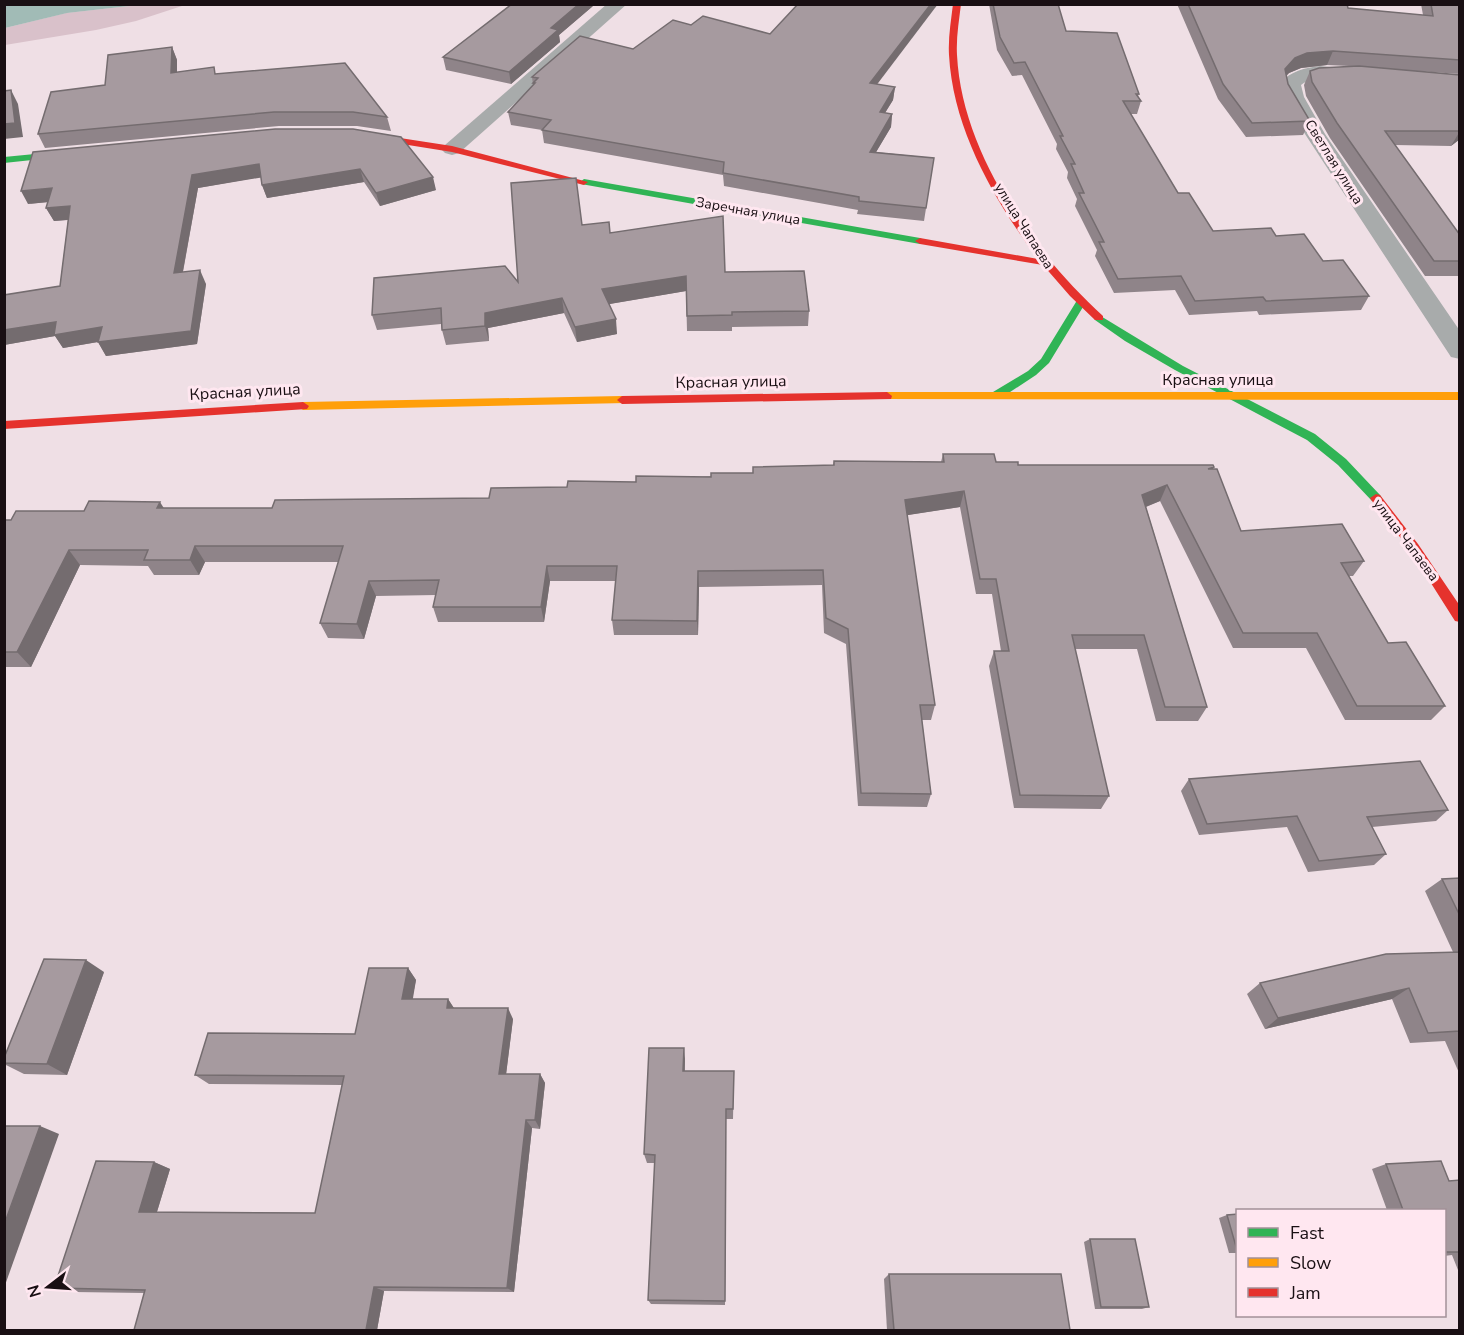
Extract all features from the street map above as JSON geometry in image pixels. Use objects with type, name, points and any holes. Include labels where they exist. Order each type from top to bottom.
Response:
[{"type":"street","points":[[452,149],[618,4]]},
{"type":"street","name":"улица Чапаева","points":[[957,4],[953,59],[964,112],[979,148],[1011,209],[1046,263],[1081,302],[1124,336],[1233,396],[1297,427],[1336,456],[1374,497],[1414,547],[1460,617]]},
{"type":"street","name":"Светлая улица","points":[[1371,75],[1314,73],[1297,77],[1290,84],[1294,97],[1314,134],[1460,351]]},
{"type":"street","name":"Заречная улица","points":[[348,134],[392,138],[452,149],[590,183],[1046,263]]},
{"type":"street","points":[[4,160],[88,152]]},
{"type":"street","points":[[997,395],[1032,373],[1045,361],[1081,302]]},
{"type":"street","name":"Красная улица","points":[[4,425],[275,406],[423,402],[997,395],[1460,396]]},
{"type":"shaded area","points":[[5,4],[138,5],[67,13],[5,28]]},
{"type":"shaded area","points":[[138,5],[185,5],[136,21],[96,30],[5,45],[5,28],[66,13]]},
{"type":"building","points":[[512,4],[579,4],[551,28],[558,30],[509,72],[443,57]]},
{"type":"building","points":[[798,4],[931,4],[870,83],[895,87],[880,112],[892,114],[870,152],[934,158],[926,208],[859,201],[859,197],[723,173],[724,162],[542,130],[551,120],[508,112],[538,78],[532,77],[580,36],[633,49],[673,20],[691,25],[703,16],[770,34]]},
{"type":"building","points":[[993,4],[1058,4],[1066,31],[1117,33],[1139,94],[1136,94],[1141,101],[1123,101],[1178,193],[1189,193],[1213,231],[1271,228],[1276,236],[1304,234],[1323,261],[1343,260],[1369,296],[1266,301],[1263,297],[1195,301],[1181,276],[1118,279],[1099,242],[1104,242],[1079,193],[1084,193],[1071,164],[1075,164],[1060,136],[1063,136],[1025,62],[1014,63],[1000,37]]},
{"type":"building","points":[[1188,4],[1347,4],[1348,8],[1433,16],[1431,4],[1460,4],[1460,60],[1333,51],[1307,53],[1295,58],[1285,69],[1288,84],[1310,121],[1252,123],[1223,84]]},
{"type":"building","points":[[172,47],[171,73],[214,67],[215,74],[345,63],[387,117],[353,112],[274,112],[38,134],[51,92],[105,85],[108,55]]},
{"type":"building","points":[[1359,66],[1460,75],[1459,131],[1385,131],[1460,235],[1460,261],[1434,261],[1337,123],[1312,82],[1310,71],[1319,68]]},
{"type":"building","points":[[11,90],[15,123],[4,124],[4,91]]},
{"type":"building","points":[[275,129],[353,129],[401,137],[433,177],[376,193],[360,169],[262,185],[259,164],[192,175],[174,273],[200,270],[191,331],[98,342],[102,327],[54,335],[56,322],[4,330],[4,295],[60,286],[70,206],[46,208],[52,188],[21,191],[33,152]]},
{"type":"building","points":[[576,178],[582,225],[609,222],[610,233],[723,216],[725,272],[804,271],[809,311],[732,312],[732,315],[687,316],[686,276],[602,289],[616,319],[575,327],[562,298],[485,313],[485,326],[442,330],[441,308],[372,315],[374,278],[505,266],[518,282],[511,183]]},
{"type":"building","points":[[943,454],[994,454],[996,462],[1018,462],[1018,465],[1213,465],[1214,467],[1208,469],[1217,469],[1241,531],[1342,524],[1364,561],[1341,563],[1388,643],[1406,642],[1445,706],[1357,706],[1317,633],[1243,633],[1167,485],[1142,495],[1207,707],[1165,707],[1144,635],[1072,635],[1109,796],[1020,795],[994,651],[1009,651],[996,579],[980,579],[964,491],[905,500],[935,705],[920,705],[931,794],[861,793],[848,629],[826,618],[823,570],[698,571],[697,621],[612,620],[617,566],[547,566],[541,607],[433,607],[439,580],[369,581],[357,624],[320,623],[343,546],[195,546],[190,560],[144,560],[148,550],[69,550],[17,652],[4,652],[4,520],[11,520],[16,511],[84,511],[89,501],[160,502],[157,508],[272,508],[275,500],[489,498],[491,488],[567,487],[568,481],[636,482],[636,476],[711,477],[711,473],[753,473],[753,467],[834,465],[834,461],[944,462]]},
{"type":"building","points":[[1420,761],[1448,810],[1367,817],[1386,854],[1319,861],[1297,816],[1207,824],[1189,779]]},
{"type":"building","points":[[1460,878],[1460,916],[1442,879]]},
{"type":"building","points":[[1460,952],[1460,1031],[1428,1033],[1409,988],[1278,1018],[1260,983],[1386,954]]},
{"type":"building","points":[[44,959],[86,960],[47,1064],[4,1063],[4,1058]]},
{"type":"building","points":[[369,968],[408,968],[402,999],[448,999],[447,1008],[508,1008],[499,1074],[540,1074],[535,1120],[526,1120],[507,1288],[374,1287],[366,1330],[134,1330],[145,1290],[54,1288],[96,1161],[154,1162],[139,1212],[315,1213],[344,1076],[195,1075],[208,1033],[355,1034]]},
{"type":"building","points":[[649,1048],[684,1048],[683,1071],[734,1071],[733,1109],[726,1109],[725,1301],[648,1300],[655,1155],[644,1154]]},
{"type":"building","points":[[4,1126],[40,1126],[4,1225]]},
{"type":"building","points":[[1441,1161],[1449,1181],[1460,1180],[1460,1252],[1446,1252],[1446,1209],[1403,1209],[1386,1164]]},
{"type":"building","points":[[1236,1214],[1236,1246],[1227,1215]]},
{"type":"building","points":[[1090,1239],[1135,1239],[1149,1307],[1101,1307]]},
{"type":"building","points":[[889,1274],[1061,1274],[1070,1330],[894,1330]]},
{"type":"traffic: fast","points":[[4,160],[76,153]]},
{"type":"traffic: fast","points":[[584,182],[920,241]]},
{"type":"traffic: fast","points":[[997,395],[1032,373],[1045,361],[1081,302]]},
{"type":"traffic: fast","points":[[1099,318],[1129,339],[1179,368],[1311,437],[1342,462],[1376,498]]},
{"type":"traffic: slow","points":[[887,396],[1460,396]]},
{"type":"traffic: slow","points":[[303,406],[622,400]]},
{"type":"traffic: jam","points":[[957,4],[953,59],[959,94],[969,129],[985,165],[1003,201],[1048,266],[1099,318]]},
{"type":"traffic: jam","points":[[361,135],[452,149],[584,182]]},
{"type":"traffic: jam","points":[[920,241],[1046,263]]},
{"type":"traffic: jam","points":[[622,400],[887,396]]},
{"type":"traffic: jam","points":[[4,425],[303,406]]},
{"type":"traffic: jam","points":[[1376,498],[1414,547],[1460,617]]}]
